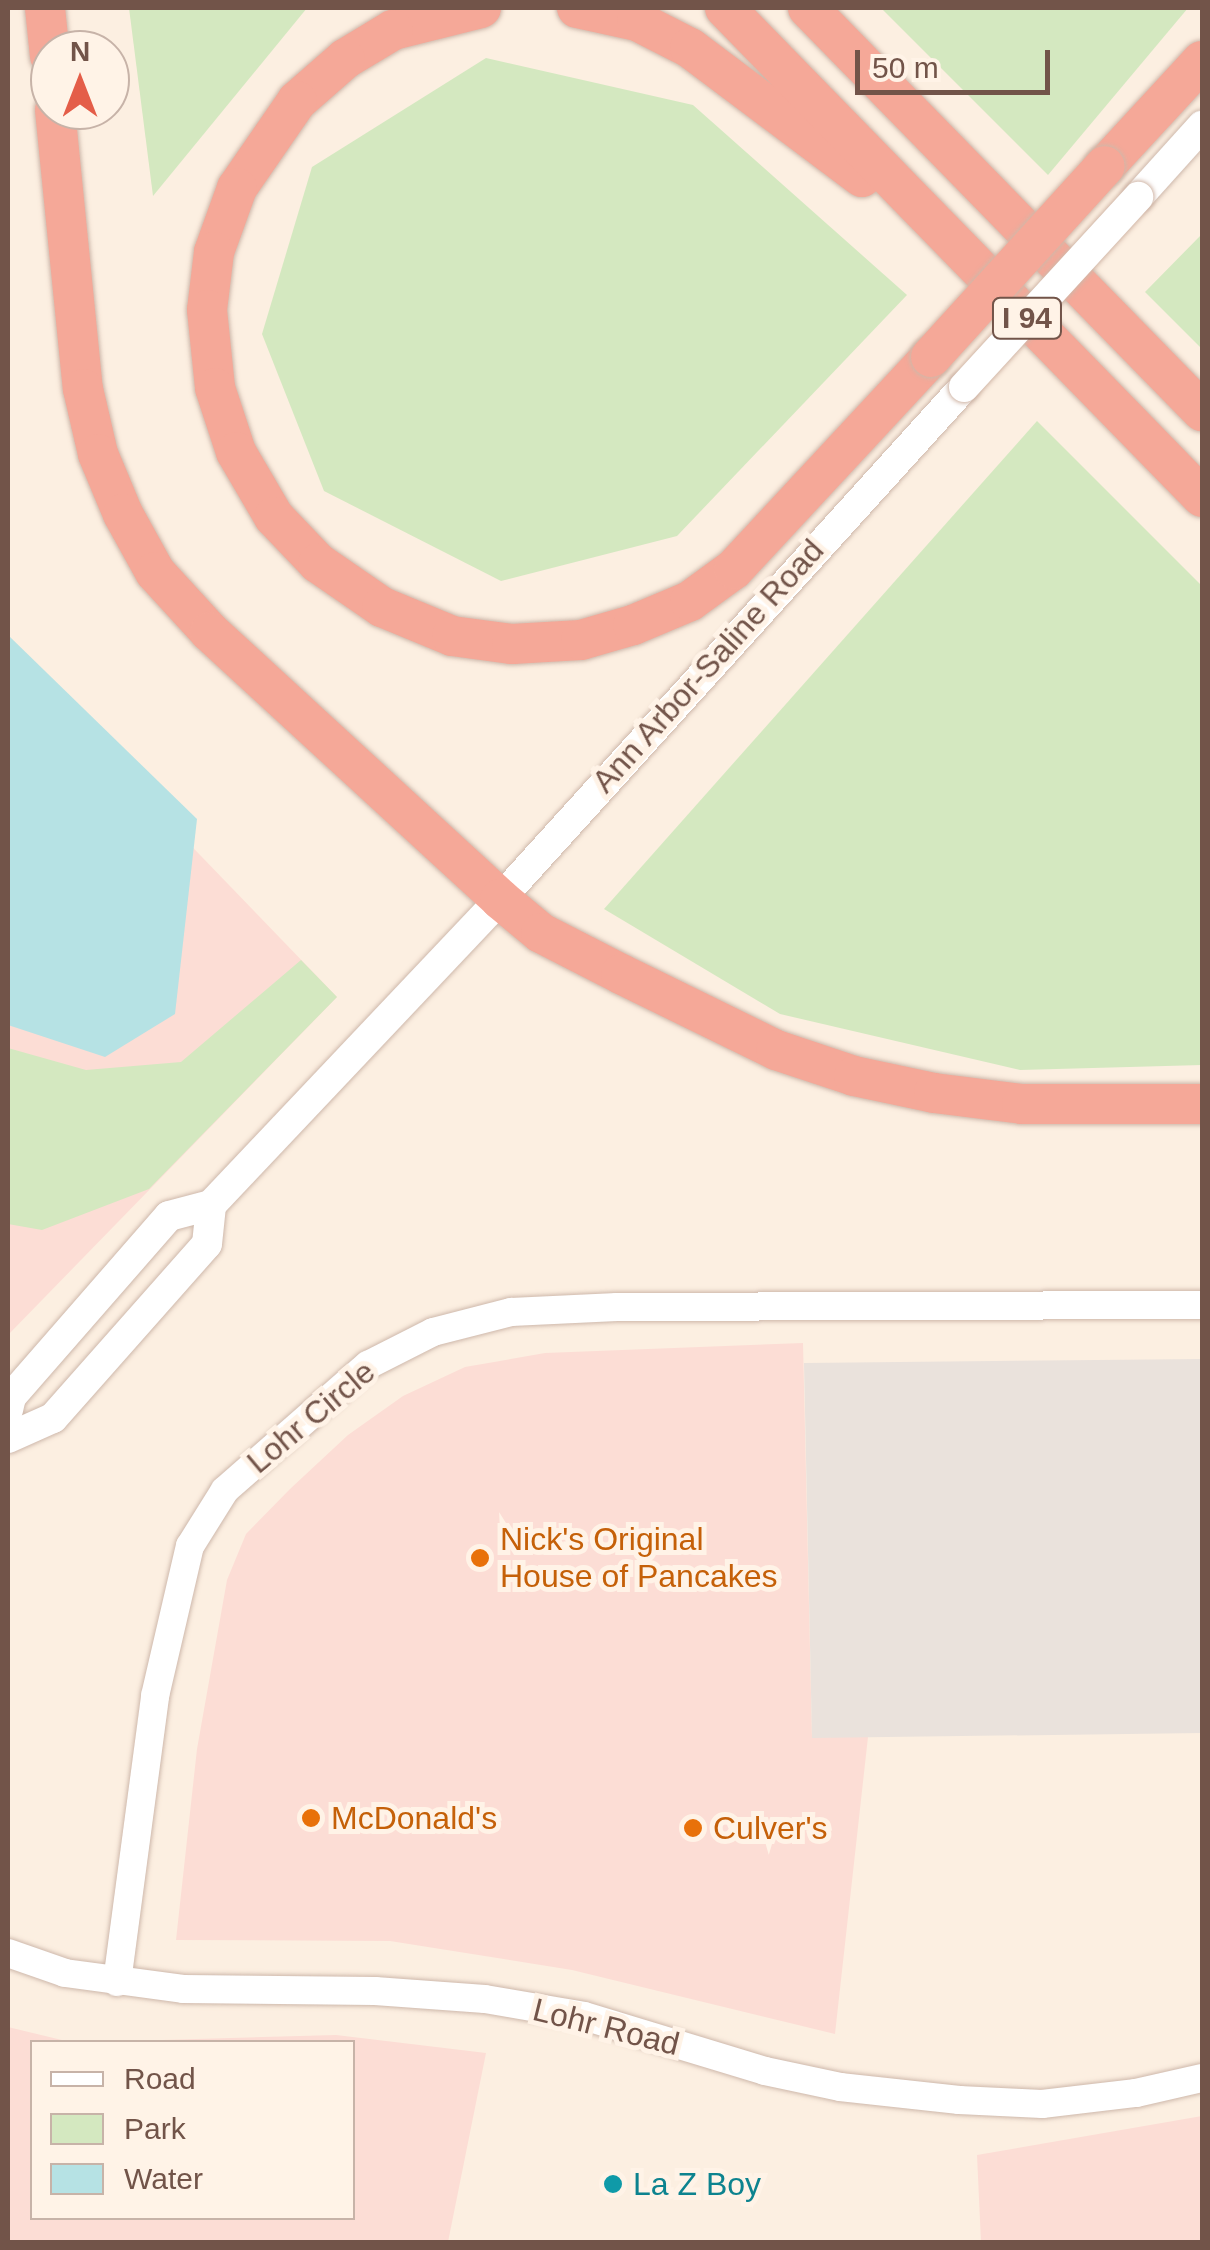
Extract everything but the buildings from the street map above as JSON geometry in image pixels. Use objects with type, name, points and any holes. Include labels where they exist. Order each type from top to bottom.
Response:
[{"type":"highway","points":[[481,8],[440,15],[393,30],[345,59],[297,101],[237,188],[214,252],[207,310],[215,388],[236,452],[274,517],[318,563],[382,607],[452,636],[512,644],[582,640],[633,626],[690,601],[734,568],[1202,61]]},
{"type":"highway","points":[[577,8],[637,21],[690,48],[744,84],[845,165],[943,230]]},
{"type":"highway","name":"I 94","points":[[724,8],[1202,497]]},
{"type":"highway","name":"I 94","points":[[808,8],[1202,412]]},
{"type":"highway","points":[[57,130],[83,389],[98,454],[154,572],[210,632],[500,899],[540,933],[604,966],[776,1050],[854,1076],[934,1093],[1022,1104],[1202,1104]]},
{"type":"main road","name":"Ann Arbor-Saline Road","points":[[8,1410],[11,1398],[169,1216],[211,1205],[500,899],[1202,126]]},
{"type":"main road","points":[[8,1438],[53,1418],[207,1244],[211,1205]]},
{"type":"street","name":"Lohr Circle","points":[[117,1982],[155,1696],[190,1546],[225,1490],[368,1365],[433,1332],[511,1312],[617,1307],[1202,1305]]},
{"type":"street","name":"Lohr Road","points":[[8,1952],[50,1970],[183,1989],[375,1991],[486,1999],[584,2016],[765,2071],[840,2087],[959,2100],[1042,2104],[1136,2093],[1202,2078]]},
{"type":"shaded area","points":[[8,656],[337,997],[8,1335]]},
{"type":"shaded area","points":[[803,1343],[812,1737],[868,1737],[835,2034],[572,1970],[390,1941],[176,1940],[197,1749],[227,1580],[246,1534],[290,1489],[348,1435],[403,1396],[465,1367],[545,1353]]},
{"type":"shaded area","points":[[1202,1359],[1202,1733],[812,1738],[804,1363]]},
{"type":"shaded area","points":[[8,2027],[62,2040],[30,2040],[30,2220],[355,2220],[355,2040],[163,2040],[336,2035],[486,2053],[448,2242],[8,2242]]},
{"type":"shaded area","points":[[1202,2116],[1202,2242],[981,2242],[977,2155]]},
{"type":"green space","points":[[129,8],[307,8],[153,196]]},
{"type":"green space","points":[[881,8],[1188,8],[1048,175]]},
{"type":"green space","points":[[486,58],[693,105],[907,295],[677,536],[501,581],[324,491],[262,334],[312,167]]},
{"type":"green space","points":[[1202,234],[1202,349],[1145,292]]},
{"type":"green space","points":[[1037,421],[1202,586],[1202,1065],[1020,1070],[780,1014],[604,909]]},
{"type":"green space","points":[[301,960],[337,997],[149,1189],[42,1230],[8,1224],[8,1048],[86,1070],[181,1062]]},
{"type":"water","points":[[8,635],[197,819],[175,1014],[105,1057],[8,1025]]},
{"type":"place","name":"Nick's Original House of Pancakes","points":[[480,1558]]},
{"type":"place","name":"McDonald's","points":[[311,1818]]},
{"type":"place","name":"Culver's","points":[[693,1828]]},
{"type":"place","name":"La Z Boy","points":[[613,2184]]}]
